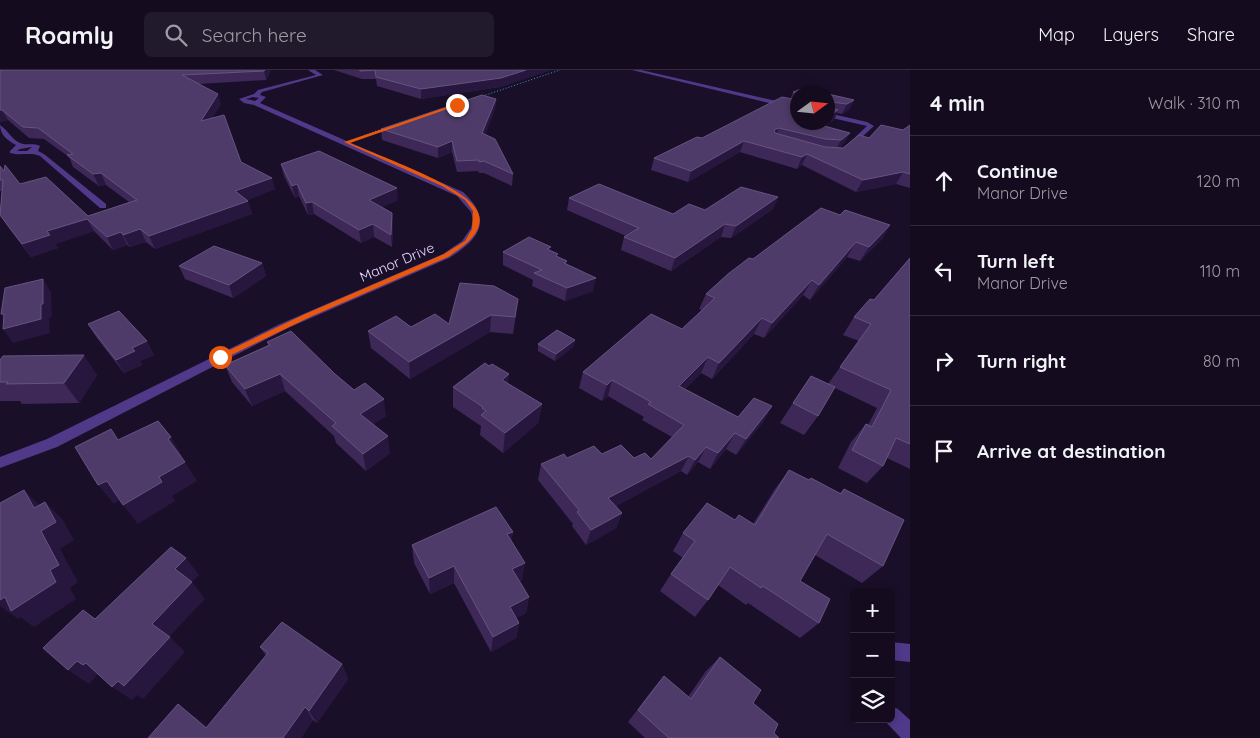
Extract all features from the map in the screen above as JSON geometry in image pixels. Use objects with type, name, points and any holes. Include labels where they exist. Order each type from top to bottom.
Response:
[{"type":"street","name":"Manor Drive","points":[[0,463],[58,440],[284,326],[446,256],[458,249],[472,236],[477,220],[475,210],[460,194],[346,142],[261,107],[256,99],[260,91],[320,75],[311,70]]},
{"type":"street","points":[[635,70],[790,106]]},
{"type":"street","points":[[835,116],[871,126],[844,150]]},
{"type":"street","points":[[0,127],[11,140],[22,146]]},
{"type":"street","points":[[22,146],[38,146],[38,148],[22,154],[9,153],[22,146]]},
{"type":"street","points":[[33,151],[42,155],[103,206]]},
{"type":"street","points":[[895,651],[910,652]]},
{"type":"path","points":[[474,99],[560,70]]},
{"type":"path","points":[[346,142],[391,126]]},
{"type":"building","points":[[0,70],[265,70],[182,75],[218,94],[201,121],[224,115],[241,162],[272,178],[235,191],[248,201],[149,236],[140,229],[123,235],[121,232],[107,237],[87,219],[47,231],[50,235],[22,244],[0,215],[3,180],[0,180],[0,166],[4,171],[5,165],[20,184],[46,177],[88,216],[137,200],[101,173],[93,174],[67,155],[73,154],[38,128],[23,127],[0,110]]},
{"type":"building","points":[[375,70],[526,70],[501,78],[421,89],[376,77]]},
{"type":"building","points":[[482,95],[496,99],[482,133],[495,139],[513,174],[484,161],[457,161],[452,141],[438,147],[381,129]]},
{"type":"building","points":[[835,96],[854,100],[847,104],[835,102]]},
{"type":"building","points":[[782,97],[790,98],[790,130],[835,129],[850,133],[841,140],[825,139],[779,128],[774,130],[775,133],[825,147],[843,148],[859,135],[869,138],[881,125],[903,130],[910,125],[910,174],[903,172],[863,180],[807,154],[802,157],[744,141],[691,171],[654,158],[697,137],[702,138]]},
{"type":"building","points":[[319,151],[397,188],[369,200],[392,213],[391,235],[373,224],[359,230],[312,202],[306,203],[297,184],[292,186],[281,164]]},
{"type":"building","points":[[599,184],[673,214],[689,204],[705,210],[741,187],[778,197],[736,226],[725,224],[675,258],[624,237],[639,228],[569,198]]},
{"type":"building","points":[[821,208],[840,215],[845,210],[890,225],[869,247],[856,242],[819,285],[812,280],[772,323],[762,318],[719,363],[708,357],[679,386],[738,417],[754,398],[772,406],[746,439],[735,433],[718,453],[706,447],[695,460],[689,456],[608,498],[622,513],[591,530],[577,512],[579,510],[541,464],[564,454],[567,458],[594,446],[602,454],[621,445],[634,458],[645,453],[651,459],[684,425],[648,404],[651,402],[612,380],[607,385],[583,372],[651,314],[682,329],[715,298],[706,294],[728,274],[749,258],[753,259]]},
{"type":"building","points":[[529,237],[551,247],[547,249],[567,261],[564,263],[596,278],[567,288],[534,273],[542,270],[503,252]]},
{"type":"building","points":[[214,246],[262,263],[229,285],[179,266]]},
{"type":"building","points":[[910,258],[910,444],[896,438],[883,466],[852,450],[866,424],[872,427],[891,390],[840,367],[871,324],[854,317],[870,299],[874,300]]},
{"type":"building","points":[[43,279],[41,319],[3,329],[4,314],[1,314],[5,288]]},
{"type":"building","points":[[460,283],[494,286],[518,299],[515,317],[491,315],[409,362],[368,331],[396,316],[411,327],[435,314],[449,324]]},
{"type":"building","points":[[119,311],[147,341],[132,348],[135,351],[116,360],[88,324]]},
{"type":"building","points":[[557,330],[575,340],[556,354],[538,344]]},
{"type":"building","points":[[291,331],[354,390],[365,383],[384,399],[360,414],[388,436],[363,454],[332,426],[336,423],[280,374],[245,389],[225,365],[270,345],[267,342]]},
{"type":"building","points":[[84,355],[64,383],[6,384],[8,382],[0,382],[0,360],[3,356]]},
{"type":"building","points":[[485,363],[489,366],[492,364],[509,374],[502,380],[542,404],[505,433],[481,415],[486,411],[483,407],[453,387]]},
{"type":"building","points":[[811,376],[835,387],[818,416],[793,403]]},
{"type":"building","points":[[158,421],[171,437],[168,439],[185,462],[159,477],[162,482],[123,505],[107,481],[98,485],[75,447],[111,429],[118,440]]},
{"type":"building","points":[[789,470],[809,480],[811,478],[841,494],[844,489],[904,520],[883,566],[827,534],[800,581],[830,599],[819,623],[730,567],[708,600],[671,574],[695,541],[683,533],[707,503],[735,520],[739,515],[755,525]]},
{"type":"building","points":[[24,490],[34,508],[45,502],[56,522],[41,531],[59,565],[50,570],[56,582],[11,611],[5,597],[0,600],[0,503]]},
{"type":"building","points":[[496,507],[513,532],[507,534],[525,563],[512,569],[529,597],[510,607],[519,623],[493,637],[454,566],[429,578],[412,545]]},
{"type":"building","points":[[171,547],[186,558],[175,569],[192,582],[152,624],[170,637],[124,686],[118,681],[112,687],[86,663],[83,665],[77,661],[68,670],[43,648],[83,610],[95,619]]},
{"type":"building","points":[[282,622],[342,664],[309,711],[305,707],[283,738],[148,738],[178,704],[206,728],[268,653],[260,647]]},
{"type":"building","points":[[720,657],[761,690],[753,703],[778,724],[774,733],[779,738],[669,738],[638,710],[664,676],[691,699]]},
{"type":"route","points":[[220,357],[284,326],[429,264],[446,256],[467,242],[472,236],[477,220],[475,210],[467,199],[444,185],[346,142],[457,105]]}]
